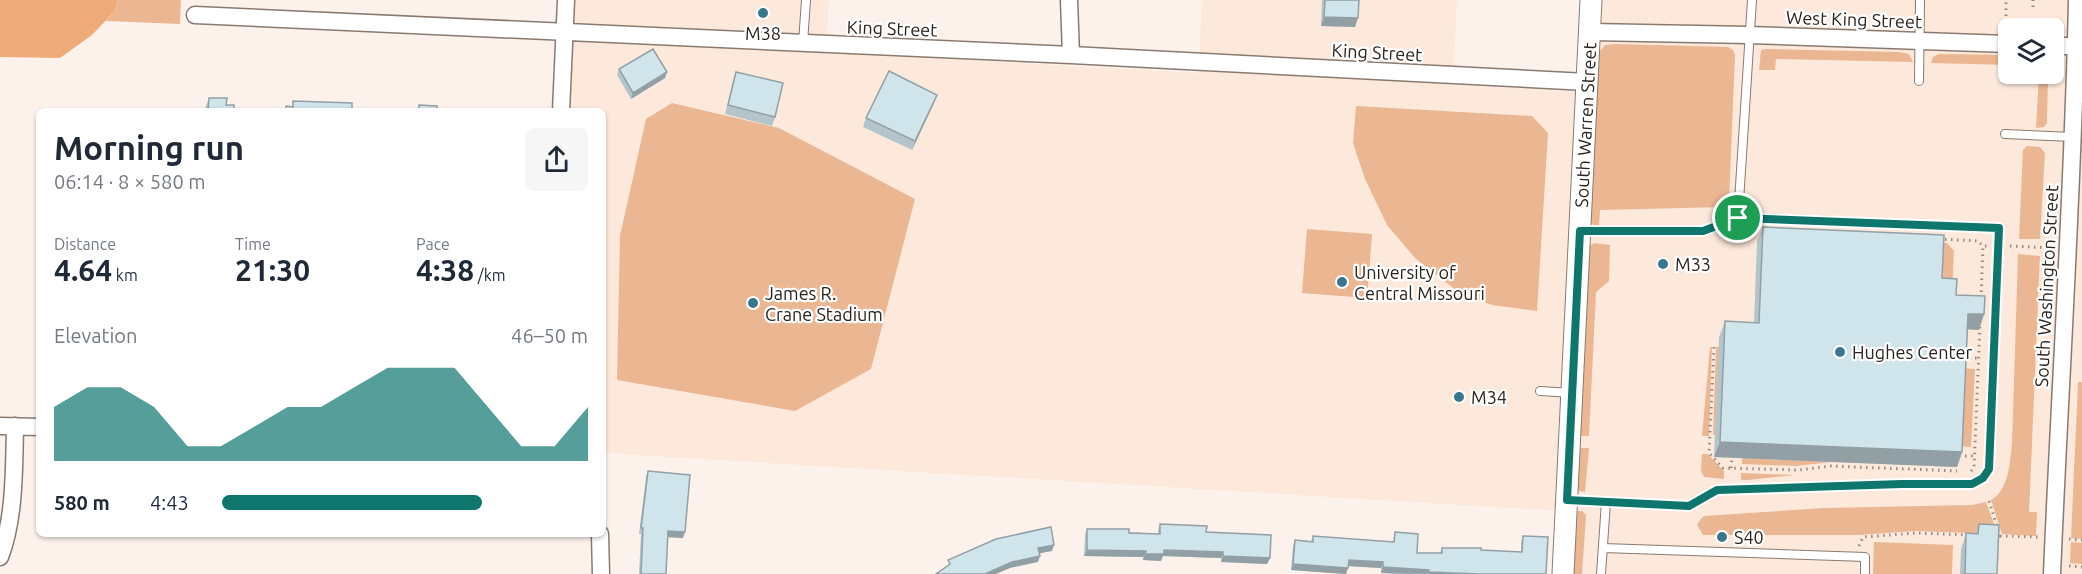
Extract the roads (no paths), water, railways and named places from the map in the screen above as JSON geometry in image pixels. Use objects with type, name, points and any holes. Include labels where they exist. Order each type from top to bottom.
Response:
[{"type":"street","points":[[561,108],[566,0]]},
{"type":"street","points":[[1069,0],[1071,55]]},
{"type":"street","name":"South Warren Street","points":[[1563,574],[1591,0]]},
{"type":"street","name":"South Washington Street","points":[[2059,570],[2077,0]]},
{"type":"street","name":"King Street","points":[[195,15],[1071,55],[1587,82]]},
{"type":"street","name":"West King Street","points":[[1590,32],[1920,41],[1998,38]]},
{"type":"street","points":[[2064,46],[2076,46]]},
{"type":"street","points":[[0,557],[14,486],[8,426],[36,427]]},
{"type":"street","points":[[600,537],[601,574]]},
{"type":"lane","points":[[803,43],[806,0]]},
{"type":"lane","points":[[1738,218],[1752,0]]},
{"type":"lane","points":[[1919,81],[1920,0]]},
{"type":"lane","points":[[2005,134],[2073,137]]},
{"type":"lane","points":[[1567,500],[1689,506],[1717,490],[1972,484],[1983,478],[1989,469],[1999,228],[1738,218],[1703,231],[1580,231]]},
{"type":"lane","points":[[1540,391],[1572,393]]},
{"type":"lane","points":[[1601,574],[1606,502]]},
{"type":"lane","points":[[1603,548],[1865,557],[1865,574]]},
{"type":"place","name":"M38","points":[[763,13]]},
{"type":"place","name":"M33","points":[[1663,264]]},
{"type":"place","name":"University of Central Missouri","points":[[1342,282]]},
{"type":"place","name":"James R. Crane Stadium","points":[[753,303]]},
{"type":"place","name":"Hughes Center","points":[[1840,352]]},
{"type":"place","name":"M34","points":[[1459,397]]},
{"type":"place","name":"S40","points":[[1722,537]]}]
